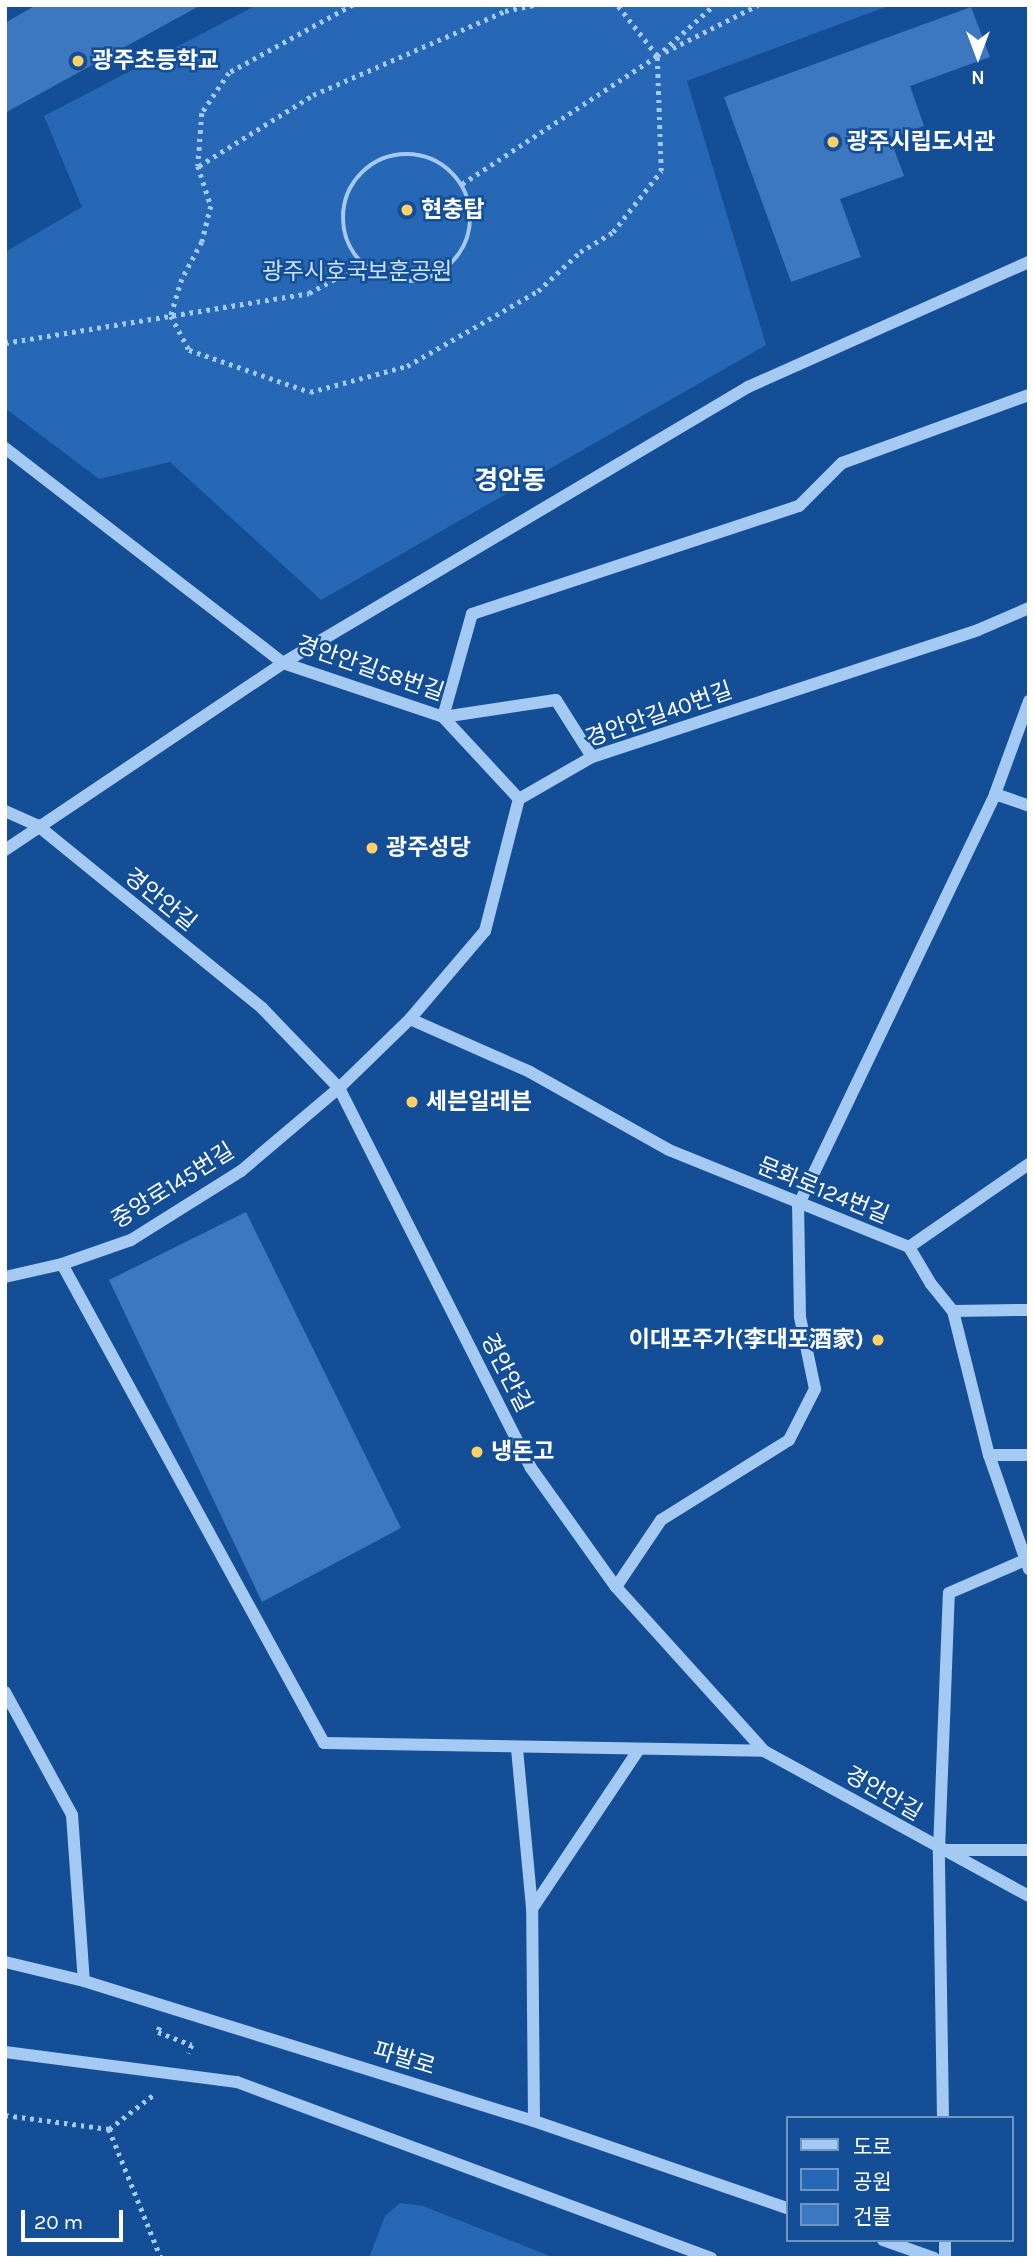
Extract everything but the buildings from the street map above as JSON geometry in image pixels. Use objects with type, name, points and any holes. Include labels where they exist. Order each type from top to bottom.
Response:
[{"type":"street","points":[[5,850],[37,825],[283,663],[748,387],[1029,262]]},
{"type":"street","points":[[340,1088],[410,1019],[485,930],[519,799],[443,718],[472,614],[799,506],[842,463],[1029,395]]},
{"type":"street","name":"경안안길58번길","points":[[5,448],[283,663],[443,718],[556,700],[592,758]]},
{"type":"street","name":"경안안길40번길","points":[[519,799],[592,758],[978,630],[1029,608]]},
{"type":"street","points":[[616,1587],[661,1520],[789,1440],[815,1389],[800,1317],[797,1206],[995,794],[1029,701]]},
{"type":"street","points":[[995,794],[1029,806]]},
{"type":"street","name":"경안안길","points":[[5,811],[37,825],[262,1008],[340,1088],[530,1468],[616,1587],[764,1751],[939,1850],[1029,1896]]},
{"type":"street","name":"문화로124번길","points":[[410,1019],[530,1072],[669,1150],[797,1206],[909,1247],[953,1311],[989,1455],[1026,1565]]},
{"type":"street","name":"중앙로145번길","points":[[5,1277],[62,1264],[131,1240],[230,1178],[340,1088]]},
{"type":"street","points":[[909,1247],[1029,1164]]},
{"type":"street","points":[[62,1264],[324,1743],[517,1749],[764,1751]]},
{"type":"street","points":[[953,1311],[1029,1310]]},
{"type":"street","points":[[989,1455],[1029,1455]]},
{"type":"street","points":[[943,2116],[939,1850],[948,1593],[1026,1565]]},
{"type":"street","points":[[5,1692],[72,1815],[84,1981]]},
{"type":"street","points":[[517,1749],[532,1909],[534,2121]]},
{"type":"street","points":[[532,1909],[639,1749]]},
{"type":"street","points":[[939,1850],[1029,1850]]},
{"type":"street","name":"파발로","points":[[5,1962],[84,1981],[534,2121],[786,2208]]},
{"type":"street","points":[[5,2052],[237,2082],[711,2258]]},
{"type":"street","points":[[889,2242],[934,2258]]},
{"type":"path","points":[[353,5],[229,73],[202,113],[198,166],[211,206],[202,242],[182,279],[171,316],[189,350],[310,392],[407,366],[538,291],[580,252],[613,232],[661,172],[657,57],[617,5]]},
{"type":"path","points":[[198,166],[313,95],[505,11],[533,5]]},
{"type":"path","points":[[657,57],[714,5]]},
{"type":"path","points":[[462,184],[657,57],[758,5]]},
{"type":"path","points":[[407,154],[447,168],[462,184],[471,225],[454,262],[438,275],[399,282],[362,264],[350,248],[343,227],[352,186],[366,169],[385,158],[407,154]]},
{"type":"path","points":[[5,343],[309,293],[362,264]]},
{"type":"path","points":[[158,2032],[192,2045]]},
{"type":"path","points":[[5,2115],[109,2129],[161,2258]]},
{"type":"green space","name":"광주시호국보훈공원","points":[[257,5],[891,5],[687,81],[766,345],[321,600],[170,462],[99,479],[5,408],[5,252],[82,207],[44,116]]},
{"type":"green space","points":[[400,2203],[423,2206],[555,2258],[369,2258],[385,2216]]},
{"type":"place","name":"광주초등학교","points":[[78,61]]},
{"type":"place","name":"광주시립도서관","points":[[833,142]]},
{"type":"place","name":"현충탑","points":[[407,210]]},
{"type":"place","name":"광주성당","points":[[372,848]]},
{"type":"place","name":"세븐일레븐","points":[[412,1102]]},
{"type":"place","name":"이대포주가(李대포酒家)","points":[[878,1340]]},
{"type":"place","name":"냉돈고","points":[[477,1452]]},
{"type":"district","name":"경안동","points":[[510,481]]}]
